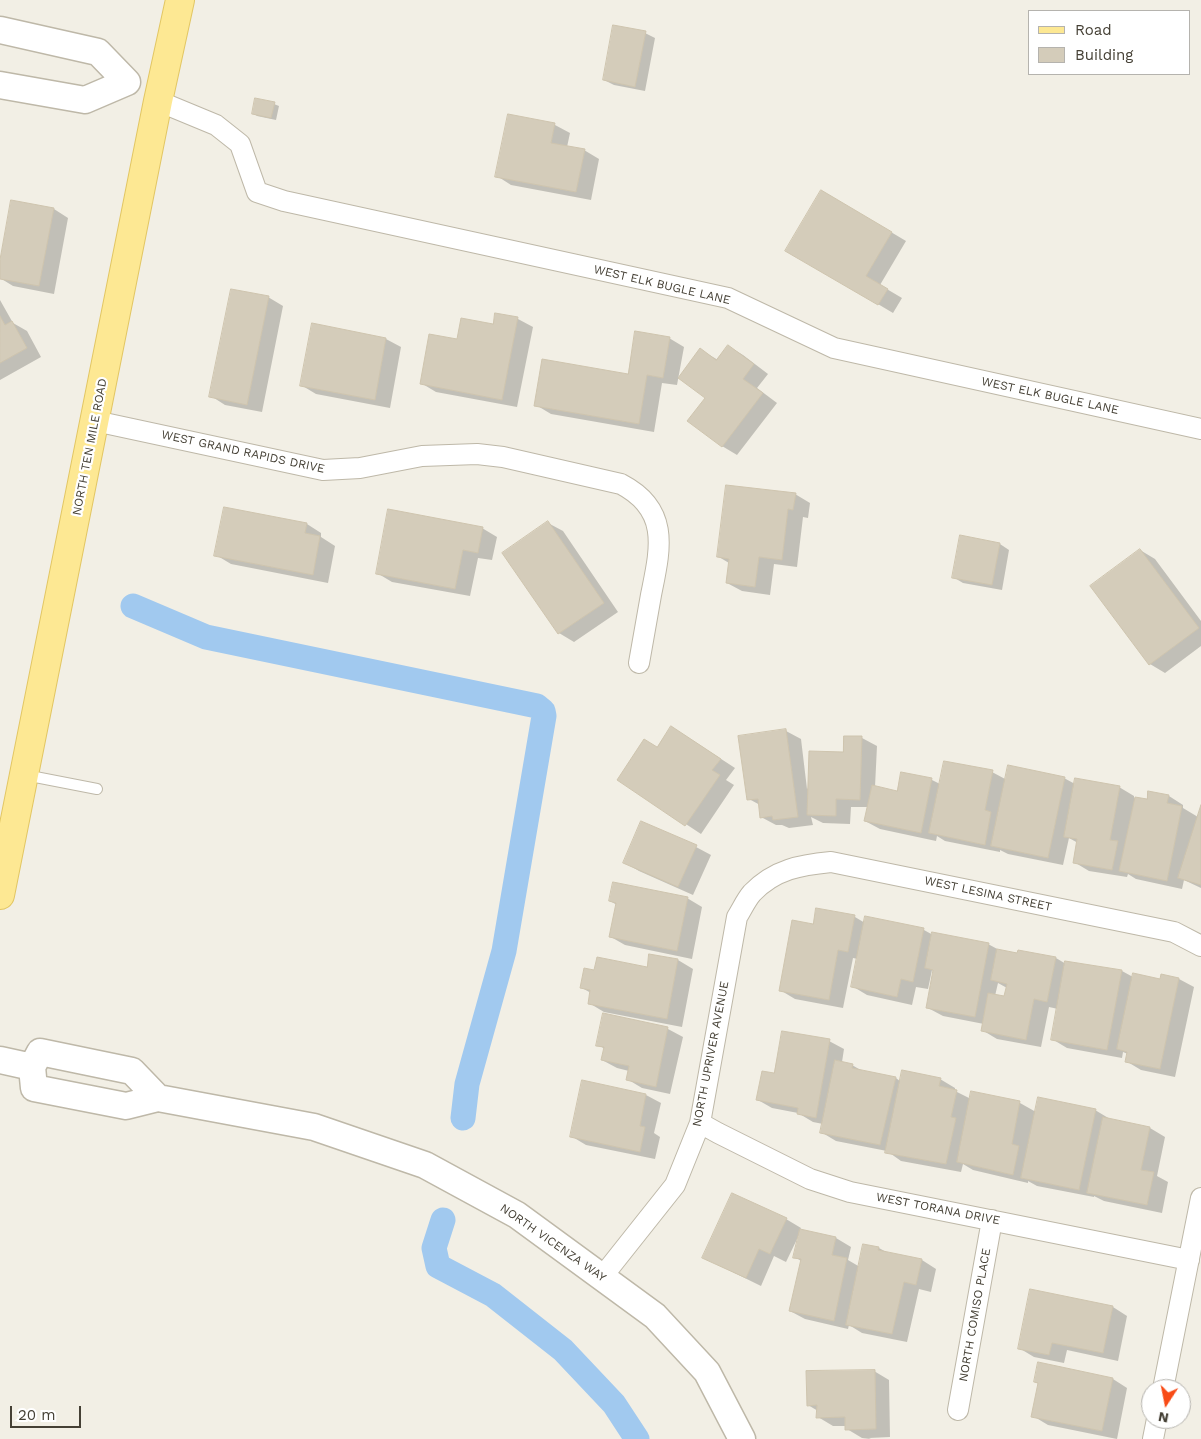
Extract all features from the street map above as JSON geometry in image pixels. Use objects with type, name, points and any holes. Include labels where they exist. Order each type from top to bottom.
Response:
[{"type":"main road","name":"NORTH TEN MILE ROAD","points":[[0,895],[180,0]]},
{"type":"street","points":[[0,30],[98,52],[127,82],[160,95]]},
{"type":"street","points":[[0,85],[85,100],[127,82]]},
{"type":"street","name":"WEST ELK BUGLE LANE","points":[[160,95],[216,125],[240,144],[258,192],[284,201],[728,298],[834,348],[1201,429]]},
{"type":"street","name":"WEST GRAND RAPIDS DRIVE","points":[[95,421],[323,470],[360,468],[422,456],[477,454],[503,457],[621,484],[632,490],[650,507],[658,527],[660,550],[639,663]]},
{"type":"street","name":"WEST LESINA STREET","points":[[773,876],[797,866],[831,862],[1174,932],[1201,946]]},
{"type":"street","name":"NORTH UPRIVER AVENUE","points":[[602,1277],[648,1222],[675,1185],[700,1122],[737,917],[752,894],[773,876]]},
{"type":"street","points":[[0,1060],[32,1067],[40,1052],[132,1071],[158,1098]]},
{"type":"street","name":"NORTH VICENZA WAY","points":[[32,1067],[34,1088],[126,1106],[158,1098],[314,1127],[425,1165],[517,1215],[655,1316],[706,1372],[742,1439]]},
{"type":"street","name":"WEST TORANA DRIVE","points":[[700,1122],[810,1179],[850,1192],[1189,1260]]},
{"type":"street","points":[[1164,1379],[1201,1198]]},
{"type":"street","name":"NORTH COMISO PLACE","points":[[958,1410],[992,1220]]},
{"type":"lane","points":[[24,775],[97,789]]},
{"type":"building","points":[[613,25],[646,31],[635,87],[603,80]]},
{"type":"building","points":[[255,98],[275,102],[271,118],[252,114]]},
{"type":"building","points":[[508,114],[555,123],[551,143],[585,149],[576,192],[495,177]]},
{"type":"building","points":[[821,190],[892,232],[866,276],[888,289],[878,305],[785,251]]},
{"type":"building","points":[[11,200],[54,208],[39,286],[0,279],[0,260]]},
{"type":"building","points":[[231,289],[269,296],[247,405],[209,397]]},
{"type":"building","points":[[495,313],[518,317],[502,400],[420,384],[429,334],[457,339],[461,318],[493,324]]},
{"type":"building","points":[[0,316],[5,325],[12,321],[27,348],[0,363]]},
{"type":"building","points":[[312,323],[386,338],[375,400],[300,386]]},
{"type":"building","points":[[635,331],[670,337],[663,378],[647,375],[639,424],[534,406],[542,359],[628,374]]},
{"type":"building","points":[[728,345],[754,364],[743,379],[763,393],[722,447],[687,421],[705,398],[678,378],[700,348],[716,360]]},
{"type":"building","points":[[726,485],[796,493],[793,510],[788,509],[782,560],[759,557],[755,587],[726,583],[729,559],[717,557]]},
{"type":"building","points":[[224,507],[307,523],[305,533],[320,536],[313,575],[214,556]]},
{"type":"building","points":[[388,509],[483,527],[478,553],[463,550],[455,589],[376,574]]},
{"type":"building","points":[[548,521],[604,603],[558,634],[502,553]]},
{"type":"building","points":[[960,535],[1000,543],[992,585],[952,578]]},
{"type":"building","points":[[1140,549],[1199,628],[1149,665],[1090,586]]},
{"type":"building","points":[[671,726],[721,759],[712,770],[720,775],[685,826],[617,780],[644,739],[657,747]]},
{"type":"building","points":[[786,729],[798,817],[773,820],[772,816],[760,818],[758,799],[747,800],[738,736]]},
{"type":"building","points":[[844,736],[862,736],[860,800],[836,799],[836,816],[807,815],[809,751],[843,752]]},
{"type":"building","points":[[944,761],[993,770],[985,810],[991,812],[985,845],[929,833]]},
{"type":"building","points":[[1008,765],[1065,777],[1048,858],[991,846]]},
{"type":"building","points":[[901,772],[932,778],[921,833],[864,821],[872,785],[897,791]]},
{"type":"building","points":[[1075,778],[1120,786],[1110,840],[1118,841],[1112,870],[1073,863],[1077,839],[1064,837]]},
{"type":"building","points":[[1148,791],[1169,795],[1167,803],[1182,806],[1167,881],[1119,871],[1135,797],[1147,799]]},
{"type":"building","points":[[1201,805],[1201,885],[1178,878]]},
{"type":"building","points":[[641,821],[697,845],[678,887],[623,863]]},
{"type":"building","points":[[613,882],[688,897],[677,951],[609,937],[616,903],[609,901]]},
{"type":"building","points":[[816,908],[855,915],[848,952],[838,950],[829,1000],[779,991],[792,920],[813,924]]},
{"type":"building","points":[[865,916],[924,928],[913,982],[901,979],[897,997],[851,987]]},
{"type":"building","points":[[932,932],[989,943],[975,1017],[926,1008],[933,970],[925,968]]},
{"type":"building","points":[[997,949],[1017,953],[1018,950],[1056,957],[1047,1002],[1034,999],[1026,1040],[981,1031],[988,993],[1004,996],[1007,984],[991,980]]},
{"type":"building","points":[[649,954],[678,959],[667,1019],[588,1004],[590,990],[580,988],[584,968],[594,970],[597,957],[647,967]]},
{"type":"building","points":[[1065,961],[1122,970],[1107,1050],[1051,1040]]},
{"type":"building","points":[[1133,973],[1160,979],[1161,974],[1179,978],[1160,1069],[1125,1062],[1127,1052],[1117,1049]]},
{"type":"building","points":[[603,1013],[668,1027],[656,1087],[626,1080],[629,1066],[601,1060],[604,1047],[596,1046]]},
{"type":"building","points":[[782,1031],[830,1039],[816,1118],[797,1114],[798,1108],[756,1100],[762,1071],[774,1073]]},
{"type":"building","points":[[835,1060],[853,1064],[852,1068],[896,1077],[880,1145],[820,1133]]},
{"type":"building","points":[[902,1070],[941,1078],[939,1086],[957,1090],[951,1117],[956,1118],[946,1164],[885,1153]]},
{"type":"building","points":[[582,1080],[646,1094],[640,1126],[645,1127],[640,1152],[570,1137]]},
{"type":"building","points":[[971,1091],[1020,1101],[1012,1144],[1019,1146],[1013,1175],[957,1162]]},
{"type":"building","points":[[1038,1097],[1096,1109],[1079,1190],[1021,1178]]},
{"type":"building","points":[[1103,1117],[1150,1127],[1141,1170],[1154,1172],[1147,1205],[1087,1193]]},
{"type":"building","points":[[732,1193],[787,1218],[770,1254],[759,1249],[746,1278],[702,1258]]},
{"type":"building","points":[[800,1229],[836,1237],[832,1255],[847,1258],[834,1321],[789,1311],[801,1259],[793,1258]]},
{"type":"building","points":[[863,1244],[879,1247],[878,1250],[922,1259],[916,1285],[904,1282],[892,1334],[846,1325]]},
{"type":"building","points":[[1030,1289],[1113,1306],[1103,1353],[1052,1343],[1049,1355],[1018,1349]]},
{"type":"building","points":[[1038,1362],[1113,1378],[1102,1431],[1031,1417],[1038,1383],[1034,1382]]},
{"type":"building","points":[[875,1370],[876,1429],[845,1430],[845,1417],[816,1418],[817,1405],[807,1406],[806,1371]]},
{"type":"waterway","points":[[133,606],[206,637],[537,706],[543,711],[544,716],[504,951],[467,1084],[463,1118]]},
{"type":"waterway","points":[[443,1220],[434,1248],[438,1266],[493,1295],[563,1350],[614,1404],[637,1439]]}]
